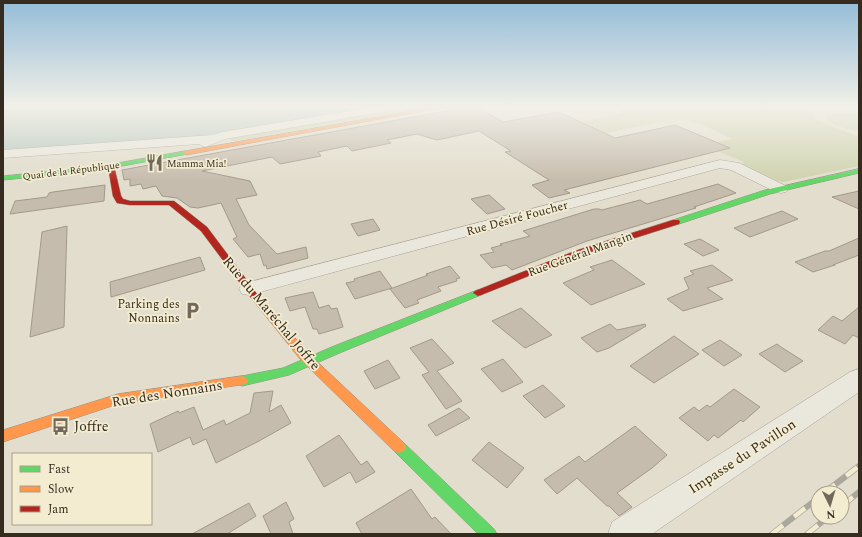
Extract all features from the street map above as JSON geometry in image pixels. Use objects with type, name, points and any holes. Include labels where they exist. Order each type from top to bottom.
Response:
[{"type":"main road","name":"Quai de la République","points":[[3,178],[82,171],[307,131]]},
{"type":"main road","name":"Rue du Maréchal Joffre","points":[[111,166],[117,196],[120,201],[130,203],[171,203],[204,229],[249,289],[309,361],[489,534]]},
{"type":"main road","name":"Rue Général Mangin","points":[[309,361],[578,253],[781,189],[859,171]]},
{"type":"main road","name":"Rue des Nonnains","points":[[3,436],[118,399],[243,381],[285,372],[309,361]]},
{"type":"street","points":[[202,150],[201,146],[206,142],[253,131]]},
{"type":"street","points":[[3,154],[86,150],[215,139]]},
{"type":"street","name":"Rue Désiré Foucher","points":[[249,289],[720,164],[734,166],[781,189]]},
{"type":"street","name":"Impasse du Pavillon","points":[[624,534],[859,379]]},
{"type":"green space","points":[[272,131],[291,131],[234,141],[229,140],[235,136]]},
{"type":"green space","points":[[602,131],[616,131],[606,133]]},
{"type":"green space","points":[[716,131],[844,131],[859,137],[859,166],[783,182],[778,181],[743,165],[742,164],[744,162],[717,151],[729,147],[716,142],[733,139]]},
{"type":"shaded area","points":[[3,131],[230,131],[200,136],[3,151]]},
{"type":"building","points":[[336,131],[479,131],[437,140],[417,134],[387,140],[391,143],[352,151],[347,146],[318,152],[321,156],[280,164],[272,157],[202,171],[250,181],[257,195],[236,199],[249,225],[277,254],[306,247],[308,258],[267,269],[266,265],[264,266],[260,254],[248,257],[233,239],[237,237],[221,203],[198,208],[190,207],[177,198],[162,196],[156,186],[143,189],[141,184],[130,186],[130,179],[124,180],[122,170]]},
{"type":"building","points":[[479,131],[600,131],[615,138],[647,131],[689,131],[730,148],[564,190],[570,193],[549,198],[532,185],[549,180],[505,152],[511,151]]},
{"type":"building","points":[[718,184],[736,193],[694,207],[696,208],[587,241],[512,270],[506,265],[492,268],[480,255],[494,252],[491,248],[502,245],[500,244],[530,236],[523,231],[594,209],[602,210],[640,200],[647,204]]},
{"type":"building","points":[[105,185],[104,201],[10,214],[15,201],[47,197],[49,193],[53,192]]},
{"type":"building","points":[[859,191],[859,209],[832,197]]},
{"type":"building","points":[[489,195],[505,209],[487,214],[471,199]]},
{"type":"building","points":[[782,211],[798,219],[750,237],[734,228]]},
{"type":"building","points":[[373,219],[380,230],[358,236],[351,224]]},
{"type":"building","points":[[67,226],[64,327],[30,337],[42,232]]},
{"type":"building","points":[[859,238],[859,255],[833,265],[835,265],[813,272],[795,262],[825,251],[829,251]]},
{"type":"building","points":[[700,239],[719,250],[703,256],[684,244]]},
{"type":"building","points":[[200,257],[205,270],[111,297],[110,282]]},
{"type":"building","points":[[612,260],[645,284],[591,305],[563,283],[594,270],[590,267]]},
{"type":"building","points":[[712,265],[733,280],[707,288],[723,299],[683,311],[667,299],[689,289],[684,278],[694,274],[690,271]]},
{"type":"building","points":[[450,266],[460,278],[456,279],[457,281],[438,287],[441,291],[417,300],[419,303],[405,308],[390,289],[428,275],[426,274]]},
{"type":"building","points":[[380,271],[392,288],[355,299],[346,283]]},
{"type":"building","points":[[313,292],[319,308],[329,305],[331,309],[337,308],[343,327],[319,334],[317,329],[313,329],[305,307],[290,311],[285,298]]},
{"type":"building","points":[[859,307],[859,338],[853,335],[845,344],[818,330],[833,316],[842,321]]},
{"type":"building","points":[[521,308],[552,335],[525,348],[492,321]]},
{"type":"building","points":[[610,324],[617,330],[645,324],[646,326],[609,348],[597,352],[581,338]]},
{"type":"building","points":[[674,336],[699,354],[654,383],[630,366]]},
{"type":"building","points":[[432,339],[454,363],[437,371],[462,401],[446,409],[422,375],[429,372],[410,348]]},
{"type":"building","points":[[720,340],[742,355],[724,366],[702,350]]},
{"type":"building","points":[[777,344],[803,361],[785,372],[759,354]]},
{"type":"building","points":[[503,359],[523,382],[502,392],[481,369]]},
{"type":"building","points":[[388,360],[400,378],[375,389],[364,371]]},
{"type":"building","points":[[543,385],[565,406],[545,418],[523,396]]},
{"type":"building","points":[[734,389],[760,407],[743,422],[741,420],[718,438],[714,435],[708,441],[679,418],[694,407],[699,411],[707,405],[710,407]]},
{"type":"building","points":[[273,391],[269,412],[281,405],[291,423],[259,441],[216,463],[206,439],[193,445],[190,437],[158,452],[150,424],[178,411],[179,413],[194,407],[203,430],[224,420],[226,425],[250,413],[254,393]]},
{"type":"building","points":[[459,408],[470,418],[436,436],[428,425]]},
{"type":"building","points":[[635,426],[667,455],[652,468],[617,493],[632,507],[619,516],[577,478],[557,494],[544,480],[579,456],[585,462]]},
{"type":"building","points":[[339,435],[361,465],[367,461],[375,472],[356,483],[350,472],[324,487],[306,456]]},
{"type":"building","points":[[489,442],[524,468],[507,488],[472,460]]},
{"type":"building","points":[[411,489],[432,519],[435,517],[451,534],[362,534],[356,523]]},
{"type":"building","points":[[286,502],[294,519],[289,522],[293,534],[271,534],[263,516]]},
{"type":"building","points":[[249,503],[256,516],[227,534],[192,534]]},
{"type":"railway","points":[[834,485],[859,466]]},
{"type":"railway","points":[[850,499],[859,492]]},
{"type":"railway","points":[[772,534],[810,504]]},
{"type":"railway","points":[[807,534],[818,525]]},
{"type":"traffic: fast","points":[[3,178],[95,169],[186,153]]},
{"type":"traffic: fast","points":[[676,222],[768,192],[859,171]]},
{"type":"traffic: fast","points":[[242,381],[285,372],[338,349],[478,293]]},
{"type":"traffic: fast","points":[[399,447],[489,534]]},
{"type":"traffic: slow","points":[[186,153],[308,131]]},
{"type":"traffic: slow","points":[[255,297],[304,356],[399,447]]},
{"type":"traffic: slow","points":[[3,436],[118,399],[242,381]]},
{"type":"traffic: jam","points":[[111,166],[117,196],[120,201],[130,203],[171,203],[204,229],[255,297]]},
{"type":"traffic: jam","points":[[478,293],[578,253],[676,222]]},
{"type":"place","name":"Mamma Mia!","points":[[154,163]]},
{"type":"place","name":"Parking des Nonnains","points":[[193,311]]},
{"type":"place","name":"Joffre","points":[[61,426]]}]
